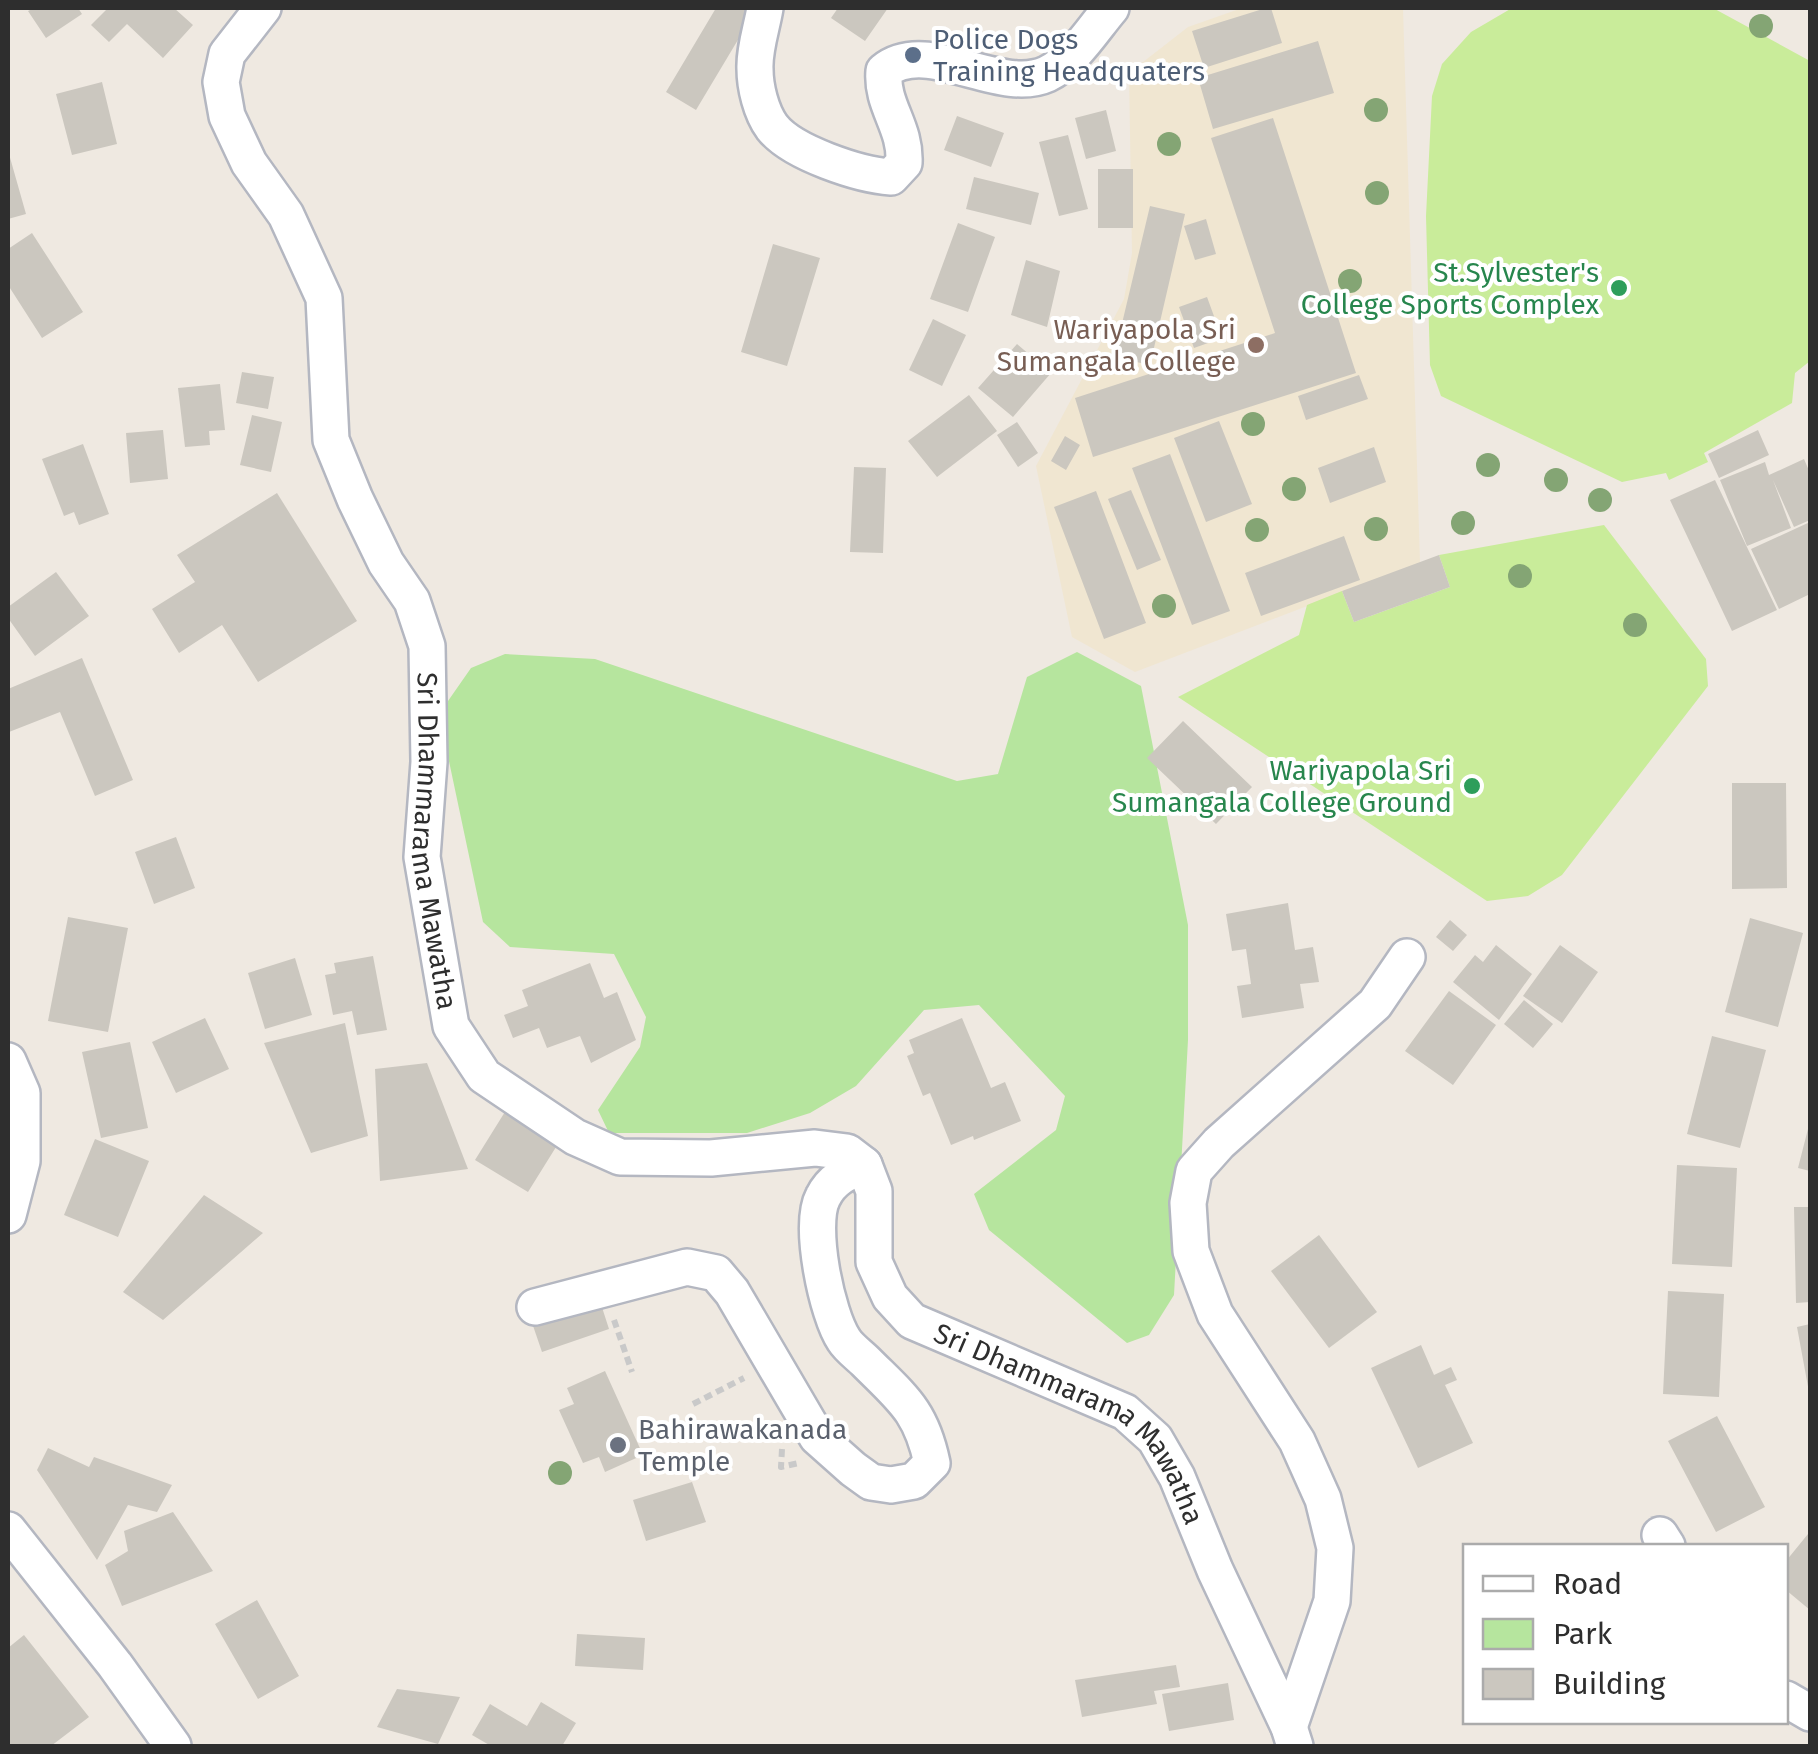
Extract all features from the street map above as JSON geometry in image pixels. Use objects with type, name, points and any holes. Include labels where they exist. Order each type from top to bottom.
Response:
[{"type":"street","name":"Sri Dhammarama Mawatha","points":[[263,8],[227,54],[221,82],[227,116],[248,164],[286,215],[324,298],[331,440],[386,562],[412,601],[427,646],[429,762],[422,857],[451,1026],[484,1076],[575,1137],[620,1157],[711,1158],[815,1148],[848,1152],[864,1165],[874,1191],[874,1262],[890,1297],[912,1321],[1125,1412],[1155,1440],[1177,1476],[1214,1570],[1292,1737]]},
{"type":"street","points":[[765,8],[755,68],[760,102],[774,129],[820,159],[868,176],[891,177],[904,164],[906,143],[882,91],[884,70],[898,60],[919,60],[1017,78],[1044,76],[1063,64],[1112,8]]},
{"type":"street","points":[[1292,1737],[1332,1602],[1335,1548],[1323,1499],[1296,1440],[1215,1314],[1191,1251],[1188,1204],[1194,1172],[1219,1143],[1375,1004],[1407,956]]},
{"type":"street","points":[[8,1060],[22,1093],[22,1161],[8,1215]]},
{"type":"street","points":[[536,1307],[688,1267],[716,1273],[732,1292],[800,1439],[871,1482],[914,1481],[932,1464],[926,1432],[912,1408],[844,1340],[822,1278],[817,1235],[821,1200],[836,1178],[864,1165]]},
{"type":"street","points":[[8,1530],[115,1665],[173,1746]]},
{"type":"street","points":[[1788,1700],[1810,1714]]},
{"type":"path","points":[[603,1291],[632,1372]]},
{"type":"path","points":[[692,1404],[746,1377],[755,1393]]},
{"type":"shaded area","name":"Wariyapola Sri Sumangala College","points":[[1242,8],[1403,8],[1420,563],[1135,672],[1072,637],[1036,466],[1124,299],[1132,253],[1129,73],[1188,27]]},
{"type":"green space","name":"St.Sylvester's College Sports Complex","points":[[1512,8],[1713,8],[1810,61],[1810,361],[1795,373],[1792,403],[1704,453],[1708,462],[1669,480],[1666,473],[1622,482],[1441,396],[1430,365],[1426,216],[1432,96],[1442,64],[1471,32]]},
{"type":"green space","name":"Wariyapola Sri Sumangala College Ground","points":[[1604,525],[1706,659],[1708,686],[1562,875],[1528,896],[1487,901],[1178,697],[1299,635],[1307,605],[1342,591],[1354,622],[1450,587],[1439,555]]},
{"type":"green space","points":[[1077,652],[1141,686],[1188,925],[1188,1040],[1174,1295],[1149,1335],[1127,1343],[989,1230],[974,1194],[1056,1130],[1065,1096],[979,1005],[924,1010],[856,1086],[810,1113],[747,1133],[609,1133],[598,1110],[640,1047],[646,1017],[614,954],[510,947],[483,922],[446,747],[448,701],[471,668],[505,654],[595,659],[957,781],[998,774],[1027,677]]},
{"type":"building","points":[[78,8],[82,14],[46,38],[28,11]]},
{"type":"building","points":[[108,8],[174,8],[193,25],[163,58],[127,24],[109,42],[91,25]]},
{"type":"building","points":[[716,8],[757,8],[696,110],[666,92]]},
{"type":"building","points":[[838,8],[888,8],[865,41],[831,18]]},
{"type":"building","points":[[1271,8],[1282,43],[1204,68],[1192,31]]},
{"type":"building","points":[[1318,41],[1334,93],[1213,129],[1198,78]]},
{"type":"building","points":[[102,82],[117,144],[72,155],[56,94]]},
{"type":"building","points":[[1106,110],[1116,151],[1086,159],[1075,118]]},
{"type":"building","points":[[957,116],[1004,133],[991,167],[944,150]]},
{"type":"building","points":[[1273,118],[1356,373],[1093,457],[1075,398],[1275,333],[1211,138]]},
{"type":"building","points":[[1068,135],[1088,209],[1059,216],[1039,142]]},
{"type":"building","points":[[8,155],[26,214],[8,219]]},
{"type":"building","points":[[1098,169],[1133,169],[1133,228],[1098,228]]},
{"type":"building","points":[[974,177],[1039,193],[1031,225],[966,209]]},
{"type":"building","points":[[1150,206],[1185,214],[1150,365],[1114,357]]},
{"type":"building","points":[[1206,219],[1216,254],[1195,260],[1184,226]]},
{"type":"building","points":[[958,223],[995,237],[968,312],[930,299]]},
{"type":"building","points":[[32,233],[83,312],[42,338],[8,285],[8,249]]},
{"type":"building","points":[[773,244],[820,258],[787,366],[741,352]]},
{"type":"building","points":[[1026,260],[1060,271],[1047,327],[1011,315]]},
{"type":"building","points":[[1207,297],[1222,338],[1194,348],[1179,307]]},
{"type":"building","points":[[933,319],[966,335],[942,386],[909,370]]},
{"type":"building","points":[[1017,344],[1051,373],[1013,417],[978,388]]},
{"type":"building","points":[[242,372],[274,377],[268,409],[236,403]]},
{"type":"building","points":[[1359,375],[1368,399],[1306,420],[1298,396]]},
{"type":"building","points":[[220,384],[225,430],[209,431],[210,445],[185,447],[178,388]]},
{"type":"building","points":[[969,395],[997,431],[937,477],[908,441]]},
{"type":"building","points":[[252,415],[282,422],[271,472],[240,465]]},
{"type":"building","points":[[1219,421],[1252,504],[1206,522],[1174,438]]},
{"type":"building","points":[[1017,422],[1038,453],[1018,467],[997,435]]},
{"type":"building","points":[[163,430],[168,479],[130,483],[126,433]]},
{"type":"building","points":[[1758,430],[1769,455],[1719,478],[1708,454]]},
{"type":"building","points":[[1065,436],[1080,445],[1066,470],[1051,461]]},
{"type":"building","points":[[83,444],[109,514],[79,525],[74,512],[64,516],[42,459]]},
{"type":"building","points":[[1374,447],[1386,482],[1330,503],[1318,468]]},
{"type":"building","points":[[1170,454],[1230,611],[1192,625],[1132,468]]},
{"type":"building","points":[[1804,459],[1810,473],[1810,520],[1794,527],[1773,480],[1791,528],[1747,546],[1720,480],[1765,462],[1769,475]]},
{"type":"building","points":[[854,467],[886,468],[883,553],[850,552]]},
{"type":"building","points":[[1715,480],[1777,610],[1732,631],[1670,500]]},
{"type":"building","points":[[1131,490],[1161,560],[1137,570],[1108,499]]},
{"type":"building","points":[[1096,491],[1146,623],[1104,639],[1054,507]]},
{"type":"building","points":[[277,493],[357,621],[258,682],[222,625],[179,653],[152,609],[195,582],[177,555]]},
{"type":"building","points":[[1810,522],[1810,594],[1779,609],[1751,549]]},
{"type":"building","points":[[1344,536],[1360,580],[1261,616],[1245,573]]},
{"type":"building","points":[[1439,555],[1450,587],[1354,622],[1342,591]]},
{"type":"building","points":[[56,572],[89,616],[35,656],[8,618],[8,607]]},
{"type":"building","points":[[82,658],[133,780],[95,796],[60,712],[9,732],[8,729],[8,689]]},
{"type":"building","points":[[1183,721],[1252,787],[1216,824],[1147,758]]},
{"type":"building","points":[[1732,783],[1786,783],[1787,888],[1732,889]]},
{"type":"building","points":[[176,837],[195,888],[154,904],[135,852]]},
{"type":"building","points":[[1288,903],[1295,950],[1313,947],[1319,982],[1300,984],[1304,1008],[1242,1018],[1237,986],[1251,984],[1246,949],[1232,951],[1226,914]]},
{"type":"building","points":[[68,917],[128,928],[108,1032],[48,1021]]},
{"type":"building","points":[[1750,918],[1803,933],[1778,1027],[1725,1012]]},
{"type":"building","points":[[1450,920],[1467,935],[1453,951],[1436,937]]},
{"type":"building","points":[[1496,945],[1532,974],[1499,1020],[1453,982],[1475,955],[1483,962]]},
{"type":"building","points":[[1560,945],[1598,972],[1562,1023],[1523,996]]},
{"type":"building","points":[[373,956],[387,1030],[357,1035],[352,1011],[333,1015],[325,975],[336,973],[334,963]]},
{"type":"building","points":[[295,958],[312,1015],[265,1029],[248,973]]},
{"type":"building","points":[[590,963],[604,998],[617,992],[636,1040],[591,1063],[580,1036],[547,1048],[539,1028],[513,1038],[504,1015],[528,1006],[522,990]]},
{"type":"building","points":[[1449,991],[1496,1025],[1453,1085],[1405,1051]]},
{"type":"building","points":[[1524,1000],[1553,1024],[1533,1048],[1504,1024]]},
{"type":"building","points":[[205,1018],[229,1069],[176,1093],[152,1042]]},
{"type":"building","points":[[962,1018],[991,1088],[1005,1082],[1021,1121],[951,1145],[930,1093],[923,1096],[907,1056],[914,1053],[909,1040]]},
{"type":"building","points":[[345,1023],[368,1136],[311,1153],[264,1043]]},
{"type":"building","points":[[1712,1036],[1766,1050],[1740,1148],[1687,1134]]},
{"type":"building","points":[[130,1042],[148,1128],[101,1138],[82,1052]]},
{"type":"building","points":[[427,1063],[468,1169],[380,1181],[375,1069]]},
{"type":"building","points":[[508,1107],[561,1139],[528,1192],[475,1160]]},
{"type":"building","points":[[1810,1125],[1810,1171],[1798,1168]]},
{"type":"building","points":[[95,1139],[149,1161],[118,1237],[64,1215]]},
{"type":"building","points":[[1677,1165],[1737,1168],[1732,1267],[1672,1264]]},
{"type":"building","points":[[204,1195],[263,1233],[163,1320],[123,1292]]},
{"type":"building","points":[[1794,1207],[1810,1207],[1810,1302],[1796,1303]]},
{"type":"building","points":[[1319,1235],[1377,1312],[1329,1348],[1271,1271]]},
{"type":"building","points":[[1668,1291],[1724,1294],[1719,1397],[1663,1394]]},
{"type":"building","points":[[598,1295],[609,1329],[542,1352],[530,1317]]},
{"type":"building","points":[[1810,1324],[1810,1392],[1809,1392],[1797,1327]]},
{"type":"building","points":[[1421,1345],[1434,1375],[1451,1367],[1457,1380],[1445,1385],[1473,1443],[1418,1468],[1371,1368]]},
{"type":"building","points":[[605,1371],[643,1455],[605,1472],[599,1457],[583,1463],[559,1410],[574,1404],[567,1388]]},
{"type":"building","points":[[1717,1416],[1765,1507],[1716,1532],[1668,1441]]},
{"type":"building","points":[[48,1448],[89,1467],[94,1457],[172,1485],[157,1512],[128,1505],[97,1560],[37,1470]]},
{"type":"building","points":[[692,1482],[706,1522],[646,1541],[633,1500]]},
{"type":"building","points":[[173,1512],[213,1571],[122,1606],[105,1565],[128,1551],[124,1531]]},
{"type":"building","points":[[1808,1534],[1810,1610],[1788,1592],[1788,1559]]},
{"type":"building","points":[[257,1600],[299,1676],[258,1699],[215,1624]]},
{"type":"building","points":[[577,1634],[645,1638],[643,1670],[575,1666]]},
{"type":"building","points":[[24,1635],[89,1717],[51,1746],[8,1746],[8,1648]]},
{"type":"building","points":[[1176,1665],[1180,1687],[1154,1691],[1157,1704],[1082,1717],[1075,1680]]},
{"type":"building","points":[[1228,1683],[1234,1720],[1169,1731],[1162,1694]]},
{"type":"building","points":[[397,1689],[460,1697],[438,1744],[377,1727]]},
{"type":"building","points":[[541,1702],[576,1723],[562,1746],[491,1746],[472,1735],[490,1704],[527,1726]]},
{"type":"place","name":"Police Dogs Training Headquaters","points":[[913,55]]},
{"type":"place","name":"St.Sylvester's College Sports Complex","points":[[1619,288]]},
{"type":"place","name":"Wariyapola Sri Sumangala College","points":[[1256,345]]},
{"type":"place","name":"Wariyapola Sri Sumangala College Ground","points":[[1472,786]]},
{"type":"place","name":"Bahirawakanada Temple","points":[[618,1445]]}]
